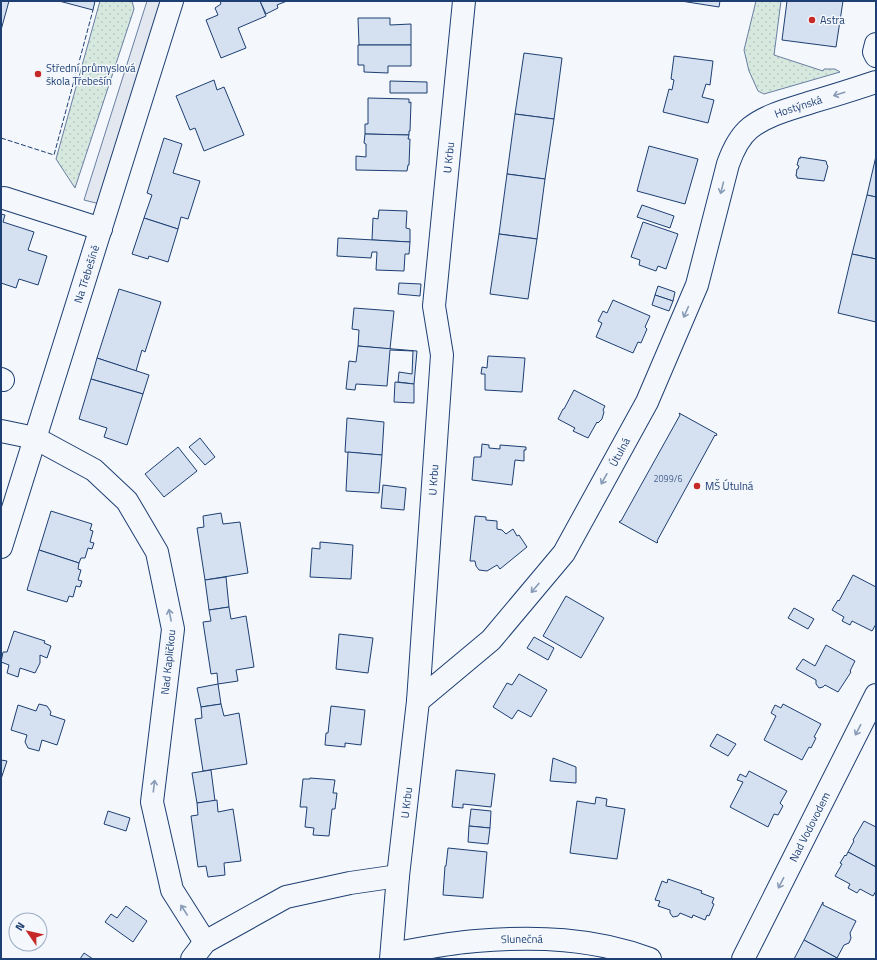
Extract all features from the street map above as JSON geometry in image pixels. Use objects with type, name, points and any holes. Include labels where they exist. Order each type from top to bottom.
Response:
[{"type":"street","name":"Na Třebešíně","points":[[1,547],[172,1]]},
{"type":"street","name":"U Krbu","points":[[392,956],[398,876],[418,701],[442,355],[434,306],[464,1]]},
{"type":"street","points":[[876,44],[874,52],[876,56]]},
{"type":"street","name":"Hostýnská","points":[[733,150],[740,138],[750,128],[768,117],[876,82]]},
{"type":"street","name":"Útulná","points":[[418,701],[491,640],[564,553],[647,402],[698,285],[728,164],[733,150]]},
{"type":"street","points":[[4,198],[101,229]]},
{"type":"street","name":"Nad Kapličkou","points":[[1,431],[35,438],[94,470],[127,501],[158,552],[172,629],[152,802],[172,890],[199,951]]},
{"type":"street","name":"Nad Vodovodem","points":[[743,959],[876,695]]},
{"type":"street","points":[[199,951],[286,897],[350,883],[398,876]]},
{"type":"street","name":"Slunečná","points":[[392,956],[475,941],[538,938],[595,943],[650,959]]},
{"type":"shaded area","points":[[100,1],[132,1],[134,9],[75,188],[56,159]]},
{"type":"shaded area","points":[[147,1],[172,1],[108,206],[84,200]]},
{"type":"shaded area","points":[[756,1],[781,1],[774,55],[823,71],[824,69],[835,69],[840,72],[764,94],[758,91],[749,71],[744,50]]},
{"type":"building","points":[[1,1],[9,1],[1,30]]},
{"type":"building","points":[[59,1],[95,1],[93,10]]},
{"type":"building","points":[[220,1],[260,1],[266,16],[238,28],[246,48],[221,58],[206,20],[218,15],[215,8],[221,4]]},
{"type":"building","points":[[260,1],[287,1],[277,5],[278,8],[266,14]]},
{"type":"building","points":[[681,1],[720,1],[719,7]]},
{"type":"building","name":"Astra","points":[[787,1],[843,1],[836,47],[782,40]]},
{"type":"building","points":[[358,18],[390,18],[390,25],[411,24],[411,45],[359,45]]},
{"type":"building","points":[[358,45],[411,45],[411,66],[388,66],[388,73],[364,72],[364,65],[358,65]]},
{"type":"building","points":[[524,53],[562,58],[554,119],[515,114]]},
{"type":"building","points":[[674,56],[713,61],[710,85],[706,84],[702,97],[714,100],[708,123],[663,112],[669,89],[672,90],[674,80],[671,79]]},
{"type":"building","points":[[214,80],[217,90],[224,87],[244,135],[204,151],[195,128],[190,130],[176,96]]},
{"type":"building","points":[[390,81],[427,82],[427,93],[390,93]]},
{"type":"building","points":[[368,98],[409,99],[409,103],[411,102],[409,135],[365,134],[365,124],[368,124]]},
{"type":"building","points":[[515,114],[554,119],[545,179],[507,174]]},
{"type":"building","points":[[365,134],[409,135],[409,165],[407,171],[356,170],[356,156],[366,157],[366,144],[364,143]]},
{"type":"building","points":[[164,138],[182,144],[173,173],[200,181],[188,219],[181,217],[178,229],[144,218],[152,195],[147,193]]},
{"type":"building","points":[[649,146],[698,159],[685,204],[637,191]]},
{"type":"building","points":[[876,156],[876,197],[867,195]]},
{"type":"building","points":[[800,157],[826,161],[828,166],[824,181],[797,178],[797,169],[799,166],[797,165]]},
{"type":"building","points":[[507,174],[545,179],[537,239],[499,234]]},
{"type":"building","points":[[867,195],[876,197],[876,259],[852,254]]},
{"type":"building","points":[[642,205],[674,216],[670,228],[637,217]]},
{"type":"building","points":[[379,210],[407,211],[406,228],[410,229],[410,242],[372,240],[373,218],[378,219]]},
{"type":"building","points":[[1,214],[5,215],[3,222],[34,232],[28,250],[47,256],[38,285],[19,279],[16,288],[1,283]]},
{"type":"building","points":[[144,218],[178,229],[168,262],[149,256],[148,259],[132,254]]},
{"type":"building","points":[[643,222],[678,234],[666,269],[658,266],[656,271],[639,265],[640,260],[631,257]]},
{"type":"building","points":[[499,234],[537,239],[528,299],[490,294]]},
{"type":"building","points":[[338,238],[410,242],[409,254],[405,254],[404,271],[376,270],[377,252],[372,252],[371,258],[337,256]]},
{"type":"building","points":[[852,254],[876,259],[876,322],[838,313]]},
{"type":"building","points":[[399,283],[421,284],[420,296],[398,294]]},
{"type":"building","points":[[658,286],[675,292],[673,301],[655,295]]},
{"type":"building","points":[[119,289],[161,302],[145,352],[142,350],[136,371],[97,358]]},
{"type":"building","points":[[655,295],[673,301],[669,311],[652,305]]},
{"type":"building","points":[[613,300],[650,316],[645,327],[647,329],[641,343],[638,342],[633,353],[596,337],[602,323],[598,321],[603,311],[607,313]]},
{"type":"building","points":[[354,308],[394,311],[390,349],[358,346],[359,330],[352,329]]},
{"type":"building","points":[[358,346],[417,351],[414,384],[398,382],[399,372],[412,374],[413,351],[390,350],[387,386],[356,384],[355,390],[346,389],[349,361],[356,362]]},
{"type":"building","points":[[488,356],[525,358],[522,392],[485,390],[485,374],[481,374],[482,367],[487,368]]},
{"type":"building","points":[[97,358],[149,375],[143,394],[91,379]]},
{"type":"building","points":[[91,379],[143,394],[127,445],[104,437],[107,428],[79,419]]},
{"type":"building","points":[[395,382],[414,384],[414,403],[394,402]]},
{"type":"building","points":[[574,390],[605,406],[602,419],[598,423],[597,422],[588,438],[573,431],[575,428],[558,419]]},
{"type":"building","points":[[679,413],[717,434],[716,436],[715,435],[657,543],[619,522],[621,521],[680,415]]},
{"type":"building","points":[[347,418],[384,422],[382,455],[345,452]]},
{"type":"building","points":[[200,438],[215,457],[205,465],[189,447]]},
{"type":"building","points":[[482,444],[489,445],[489,448],[500,449],[500,445],[526,447],[526,450],[524,450],[524,461],[515,460],[512,485],[472,480],[474,457],[481,457]]},
{"type":"building","points":[[178,447],[197,471],[164,497],[145,474]]},
{"type":"building","points":[[348,452],[382,455],[379,493],[346,491]]},
{"type":"building","points":[[383,485],[406,488],[404,510],[381,508]]},
{"type":"building","points":[[51,511],[92,524],[90,530],[93,531],[90,542],[94,543],[92,549],[88,548],[85,558],[81,558],[79,563],[39,550]]},
{"type":"building","points":[[221,513],[223,524],[240,522],[248,573],[205,580],[197,528],[204,527],[203,516]]},
{"type":"building","points":[[475,516],[486,517],[486,520],[497,521],[497,529],[502,530],[506,534],[513,529],[527,547],[500,569],[497,565],[487,571],[479,570],[475,561],[470,561]]},
{"type":"building","points":[[320,542],[353,545],[351,579],[310,577],[312,548],[320,549]]},
{"type":"building","points":[[39,550],[79,563],[78,569],[81,570],[78,580],[82,581],[80,587],[76,586],[73,597],[69,596],[67,602],[27,590]]},
{"type":"building","points":[[853,575],[876,587],[876,624],[872,631],[852,621],[850,625],[842,621],[844,617],[832,610],[838,600],[839,601]]},
{"type":"building","points":[[226,577],[229,607],[209,610],[205,580]]},
{"type":"building","points":[[566,596],[604,618],[581,658],[543,636]]},
{"type":"building","points":[[229,607],[231,619],[246,616],[254,667],[236,670],[238,681],[218,684],[217,673],[211,674],[203,622],[211,621],[209,610]]},
{"type":"building","points":[[794,608],[814,619],[808,629],[788,618]]},
{"type":"building","points":[[14,631],[45,641],[44,643],[51,646],[47,658],[40,655],[40,663],[35,673],[20,668],[18,677],[7,673],[9,665],[1,662],[3,652],[7,652]]},
{"type":"building","points":[[339,634],[373,638],[368,673],[336,669]]},
{"type":"building","points":[[534,637],[554,648],[548,660],[527,648]]},
{"type":"building","points":[[826,645],[855,661],[850,671],[851,672],[838,692],[825,685],[819,688],[816,684],[816,680],[796,669],[803,659],[815,666]]},
{"type":"building","points":[[519,674],[547,690],[531,717],[518,710],[512,719],[493,707],[507,683],[512,685]]},
{"type":"building","points":[[218,684],[221,704],[201,707],[197,688]]},
{"type":"building","points":[[39,704],[47,706],[51,712],[50,715],[65,720],[57,745],[42,740],[39,751],[28,748],[25,742],[27,735],[11,730],[18,705],[36,711]]},
{"type":"building","points":[[221,704],[224,716],[239,713],[247,764],[203,771],[195,719],[202,718],[201,707]]},
{"type":"building","points":[[783,704],[821,724],[814,737],[816,738],[811,748],[809,747],[802,760],[764,740],[776,716],[771,713],[775,705],[781,708]]},
{"type":"building","points":[[331,706],[365,710],[361,745],[345,743],[345,747],[325,745]]},
{"type":"building","points":[[717,734],[736,744],[728,756],[710,746]]},
{"type":"building","points":[[553,758],[576,767],[576,783],[550,781]]},
{"type":"building","points":[[1,760],[7,761],[1,779]]},
{"type":"building","points":[[211,770],[215,801],[197,803],[192,773]]},
{"type":"building","points":[[456,770],[495,774],[491,807],[463,804],[463,808],[452,807]]},
{"type":"building","points":[[749,771],[787,791],[780,803],[783,806],[778,815],[774,814],[768,827],[730,807],[743,782],[737,780],[740,774],[746,777]]},
{"type":"building","points":[[310,778],[335,780],[333,793],[337,793],[335,809],[332,809],[329,836],[313,835],[314,828],[305,827],[307,807],[300,807],[303,779]]},
{"type":"building","points":[[596,797],[607,799],[606,806],[625,809],[617,859],[570,853],[577,801],[595,804]]},
{"type":"building","points":[[217,800],[218,812],[233,809],[241,861],[224,863],[225,875],[208,877],[206,866],[198,867],[191,816],[198,815],[197,803]]},
{"type":"building","points":[[471,809],[491,811],[490,828],[469,826]]},
{"type":"building","points":[[108,811],[130,818],[126,831],[104,824]]},
{"type":"building","points":[[864,821],[876,827],[876,867],[848,852]]},
{"type":"building","points":[[469,826],[490,828],[488,844],[468,842]]},
{"type":"building","points":[[448,848],[487,852],[483,898],[443,895]]},
{"type":"building","points":[[848,852],[876,867],[876,891],[873,896],[860,889],[857,893],[848,888],[850,884],[835,876],[842,864],[840,863]]},
{"type":"building","points":[[668,879],[702,891],[701,893],[714,898],[712,903],[714,904],[709,916],[707,915],[705,920],[693,915],[692,918],[680,913],[678,916],[673,917],[670,910],[658,906],[660,901],[655,900],[662,881],[667,883]]},
{"type":"building","points":[[823,902],[823,905],[856,921],[850,933],[851,938],[849,943],[844,945],[837,958],[804,940]]},
{"type":"building","points":[[126,906],[147,921],[133,942],[105,922],[111,914],[117,918]]},
{"type":"building","points":[[804,940],[837,958],[837,959],[794,959]]},
{"type":"building","points":[[84,953],[93,959],[80,959]]},
{"type":"fence","points":[[1,138],[54,155],[93,10]]},
{"type":"place","name":"Astra","points":[[812,20]]},
{"type":"place","name":"Střední průmyslová škola Třebešín","points":[[38,74]]},
{"type":"place","name":"MŠ Útulná","points":[[697,486]]}]
